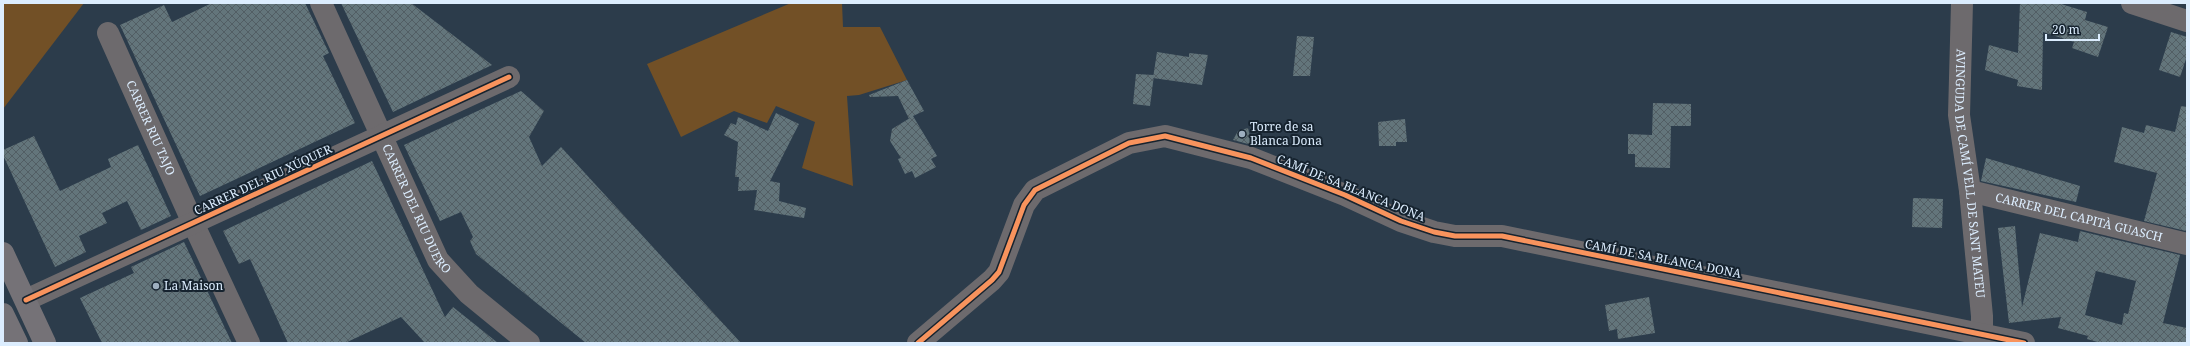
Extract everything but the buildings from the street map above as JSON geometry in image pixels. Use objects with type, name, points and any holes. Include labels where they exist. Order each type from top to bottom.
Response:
[{"type":"main road","points":[[3,253],[45,343]]},
{"type":"main road","points":[[3,314],[17,343]]},
{"type":"street","name":"CARRER DEL RIU DUERO","points":[[321,3],[438,260],[469,294],[529,343]]},
{"type":"street","name":"AVINGUDA DE CAMÍ VELL DE SANT MATEU","points":[[1962,3],[1958,115],[1970,191],[1982,338]]},
{"type":"street","points":[[2132,3],[2187,21]]},
{"type":"street","name":"CARRER RIU TAJO","points":[[108,33],[193,223],[249,343]]},
{"type":"street","name":"CARRER DEL RIU XÚQUER","points":[[26,300],[509,77]]},
{"type":"street","name":"CAMÍ DE SA BLANCA DONA","points":[[918,343],[992,280],[999,272],[1024,205],[1035,190],[1129,143],[1165,136],[1251,158],[1345,195],[1401,221],[1434,232],[1455,236],[1502,236],[1982,338],[2024,343]]},
{"type":"street","name":"CARRER DEL CAPITÀ GUASCH","points":[[1970,191],[2187,244]]},
{"type":"shaded area","points":[[3,3],[84,3],[3,109]]},
{"type":"shaded area","points":[[791,3],[842,3],[843,27],[880,27],[907,80],[859,95],[847,96],[853,186],[802,168],[815,122],[776,106],[767,123],[734,111],[681,137],[647,64]]},
{"type":"cycle path","points":[[26,300],[509,77]]},
{"type":"cycle path","points":[[918,343],[992,280],[999,272],[1024,205],[1035,190],[1129,143],[1165,136],[1251,158],[1345,195],[1401,221],[1434,232],[1455,236],[1502,236],[2024,343]]},
{"type":"place","name":"Torre de sa Blanca Dona","points":[[1242,134]]},
{"type":"place","name":"La Maison","points":[[156,286]]}]
